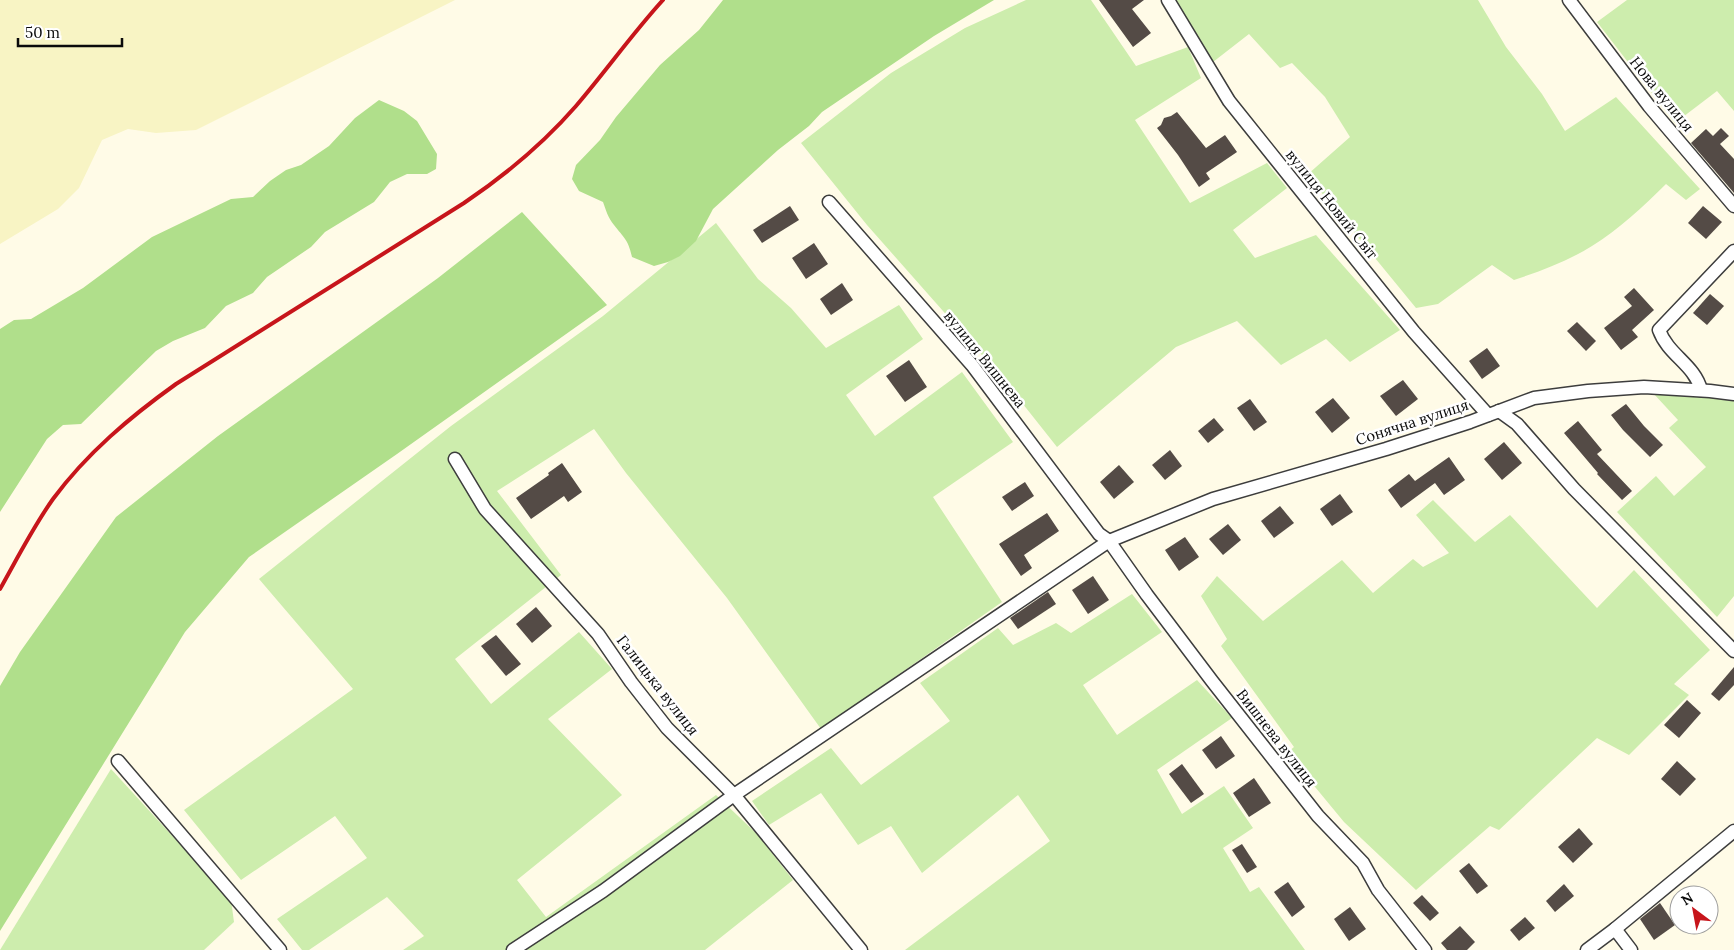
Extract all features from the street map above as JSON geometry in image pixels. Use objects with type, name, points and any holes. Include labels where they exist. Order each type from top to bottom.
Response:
[{"type":"street","name":"вулиця Новий Світ","points":[[1168,0],[1229,101],[1414,332],[1493,413],[1517,424],[1574,489],[1734,651]]},
{"type":"street","name":"Нова вулиця","points":[[1569,0],[1649,106],[1734,206]]},
{"type":"street","name":"вулиця Вишнева","points":[[829,202],[972,366],[1099,534],[1109,541]]},
{"type":"street","points":[[1701,390],[1699,379],[1663,340],[1660,330],[1734,251]]},
{"type":"street","name":"Сонячна вулиця","points":[[513,950],[603,891],[734,795],[1109,541],[1213,499],[1386,449],[1534,398],[1588,391],[1644,387],[1734,394]]},
{"type":"street","name":"Галицька вулиця","points":[[455,459],[485,509],[598,634],[631,682],[667,728],[734,795],[860,950]]},
{"type":"street","name":"Вишнева вулиця","points":[[1109,541],[1212,682],[1318,816],[1363,863],[1378,890],[1425,950]]},
{"type":"street","points":[[118,761],[280,950]]},
{"type":"street","points":[[1587,950],[1616,929],[1734,831]]},
{"type":"street","points":[[1616,929],[1631,950]]},
{"type":"shaded area","points":[[0,0],[455,0],[196,130],[156,133],[128,129],[102,140],[79,188],[58,209],[0,244]]},
{"type":"green space","points":[[723,0],[994,0],[934,36],[822,112],[809,126],[778,150],[713,209],[696,241],[680,256],[654,266],[632,257],[627,242],[610,220],[603,202],[579,191],[572,179],[576,165],[600,140],[616,117],[660,65],[699,30]]},
{"type":"green space","points":[[1026,0],[1091,0],[1136,66],[1188,47],[1201,78],[1135,120],[1190,203],[1267,163],[1287,188],[1233,230],[1255,258],[1316,235],[1400,330],[1350,362],[1326,339],[1281,365],[1237,321],[1176,347],[1057,447],[1004,380],[867,225],[801,143],[891,73],[965,28]]},
{"type":"green space","points":[[1174,0],[1478,0],[1506,47],[1542,94],[1565,131],[1616,97],[1700,189],[1686,200],[1666,184],[1621,225],[1592,246],[1573,256],[1514,280],[1492,265],[1438,304],[1416,308],[1307,175],[1350,137],[1325,97],[1292,63],[1280,68],[1249,34],[1213,62]]},
{"type":"green space","points":[[1627,0],[1734,0],[1734,111],[1717,91],[1675,123],[1597,22]]},
{"type":"green space","points":[[379,100],[404,111],[417,121],[437,154],[436,169],[427,174],[407,174],[390,182],[374,202],[325,232],[311,247],[267,277],[253,293],[226,306],[205,328],[173,341],[156,351],[81,424],[63,425],[47,439],[0,512],[0,329],[14,320],[31,319],[83,288],[152,237],[231,199],[253,197],[270,181],[286,170],[301,165],[329,146],[355,118]]},
{"type":"green space","points":[[522,212],[607,305],[249,557],[185,632],[0,931],[0,686],[20,652],[116,517],[218,436],[438,278]]},
{"type":"green space","points":[[716,223],[758,279],[791,308],[826,348],[899,305],[923,339],[846,395],[875,436],[962,372],[1013,442],[933,497],[1002,602],[821,729],[727,598],[626,473],[594,429],[497,491],[561,575],[455,659],[491,704],[579,632],[612,669],[548,719],[622,795],[517,880],[546,917],[716,795],[758,835],[793,880],[705,950],[403,950],[424,936],[387,897],[309,950],[302,950],[277,919],[367,858],[335,816],[241,880],[184,810],[353,689],[259,579],[451,426],[603,316]]},
{"type":"green space","points":[[1653,393],[1708,395],[1734,400],[1734,596],[1717,617],[1617,512],[1656,476],[1674,496],[1706,467],[1669,428],[1678,420]]},
{"type":"green space","points":[[1433,500],[1475,542],[1510,515],[1597,608],[1634,570],[1710,650],[1674,684],[1689,695],[1629,755],[1597,738],[1499,830],[1490,826],[1416,890],[1344,822],[1287,753],[1294,747],[1221,646],[1227,639],[1201,596],[1217,576],[1263,621],[1342,560],[1373,593],[1413,559],[1423,567],[1449,553],[1416,515]]},
{"type":"green space","points":[[1132,594],[1162,632],[1083,685],[1117,735],[1197,680],[1232,718],[1157,770],[1182,814],[1224,786],[1253,828],[1223,848],[1250,892],[1259,887],[1305,950],[905,950],[1050,841],[1018,795],[922,873],[891,826],[858,845],[821,793],[769,825],[752,801],[831,748],[861,785],[950,721],[920,683],[998,628],[1013,645],[1056,623],[1071,633]]},
{"type":"green space","points":[[111,769],[231,900],[234,922],[204,950],[0,950]]},
{"type":"building","points":[[1099,0],[1144,0],[1132,9],[1151,33],[1133,47]]},
{"type":"building","points":[[1177,112],[1206,148],[1225,135],[1237,152],[1206,173],[1210,179],[1199,187],[1157,128],[1161,125],[1164,118]]},
{"type":"building","points":[[1721,128],[1729,136],[1720,144],[1734,159],[1734,193],[1691,143],[1706,129],[1713,136]]},
{"type":"building","points":[[790,206],[799,220],[762,243],[753,230]]},
{"type":"building","points":[[1703,206],[1722,222],[1706,239],[1688,223]]},
{"type":"building","points":[[814,243],[828,264],[806,279],[792,258]]},
{"type":"building","points":[[842,283],[853,300],[831,315],[820,299]]},
{"type":"building","points":[[1634,288],[1654,310],[1632,330],[1638,337],[1621,350],[1604,328],[1632,306],[1624,297]]},
{"type":"building","points":[[1710,294],[1724,306],[1707,325],[1693,313]]},
{"type":"building","points":[[1577,322],[1596,341],[1586,351],[1567,331]]},
{"type":"building","points":[[1487,348],[1500,366],[1482,379],[1469,361]]},
{"type":"building","points":[[909,360],[927,387],[905,402],[886,376]]},
{"type":"building","points":[[1403,380],[1418,399],[1396,416],[1380,396]]},
{"type":"building","points":[[1333,398],[1350,418],[1332,433],[1315,412]]},
{"type":"building","points":[[1250,399],[1267,422],[1254,431],[1237,408]]},
{"type":"building","points":[[1626,404],[1663,445],[1650,457],[1611,415]]},
{"type":"building","points":[[1214,418],[1224,430],[1208,443],[1198,431]]},
{"type":"building","points":[[1578,421],[1602,450],[1597,454],[1632,491],[1622,500],[1597,474],[1564,433]]},
{"type":"building","points":[[1504,442],[1522,463],[1502,480],[1484,459]]},
{"type":"building","points":[[1170,450],[1182,466],[1165,480],[1152,465]]},
{"type":"building","points":[[1449,457],[1465,480],[1444,495],[1435,483],[1401,508],[1388,490],[1409,474],[1415,481]]},
{"type":"building","points":[[562,463],[582,492],[568,502],[564,496],[531,519],[516,498],[549,475],[548,473]]},
{"type":"building","points":[[1119,465],[1134,482],[1114,499],[1100,482]]},
{"type":"building","points":[[1025,482],[1034,496],[1012,511],[1002,497]]},
{"type":"building","points":[[1340,494],[1353,512],[1332,526],[1320,509]]},
{"type":"building","points":[[1280,506],[1294,523],[1274,538],[1261,521]]},
{"type":"building","points":[[1047,513],[1059,531],[1024,555],[1032,568],[1021,576],[999,544]]},
{"type":"building","points":[[1228,524],[1241,540],[1223,555],[1209,539]]},
{"type":"building","points":[[1185,537],[1199,557],[1179,571],[1165,550]]},
{"type":"building","points":[[1093,576],[1109,600],[1088,614],[1072,590]]},
{"type":"building","points":[[1048,592],[1056,604],[1018,629],[1010,618]]},
{"type":"building","points":[[536,607],[552,626],[532,643],[516,624]]},
{"type":"building","points":[[496,635],[521,664],[506,676],[481,646]]},
{"type":"building","points":[[1734,667],[1734,685],[1719,701],[1711,694]]},
{"type":"building","points":[[1687,700],[1701,713],[1679,738],[1664,725]]},
{"type":"building","points":[[1221,736],[1235,756],[1216,769],[1202,750]]},
{"type":"building","points":[[1677,761],[1696,779],[1680,796],[1661,779]]},
{"type":"building","points":[[1182,764],[1204,794],[1191,803],[1169,774]]},
{"type":"building","points":[[1254,778],[1271,803],[1249,817],[1233,793]]},
{"type":"building","points":[[1579,828],[1593,844],[1573,863],[1558,847]]},
{"type":"building","points":[[1242,844],[1257,867],[1247,873],[1232,850]]},
{"type":"building","points":[[1469,863],[1488,886],[1477,894],[1459,871]]},
{"type":"building","points":[[1288,882],[1305,907],[1292,917],[1274,892]]},
{"type":"building","points":[[1564,884],[1574,896],[1555,912],[1546,901]]},
{"type":"building","points":[[1422,895],[1439,913],[1430,921],[1413,903]]},
{"type":"building","points":[[1660,903],[1669,916],[1669,929],[1654,940],[1640,919]]},
{"type":"building","points":[[1350,907],[1366,929],[1349,941],[1334,919]]},
{"type":"building","points":[[1525,917],[1535,928],[1519,941],[1510,930]]},
{"type":"building","points":[[1460,926],[1475,942],[1467,950],[1447,950],[1441,943]]},
{"type":"railway","points":[[0,589],[53,499],[80,466],[110,437],[142,409],[176,384],[464,203],[509,170],[563,120],[663,0]]}]
